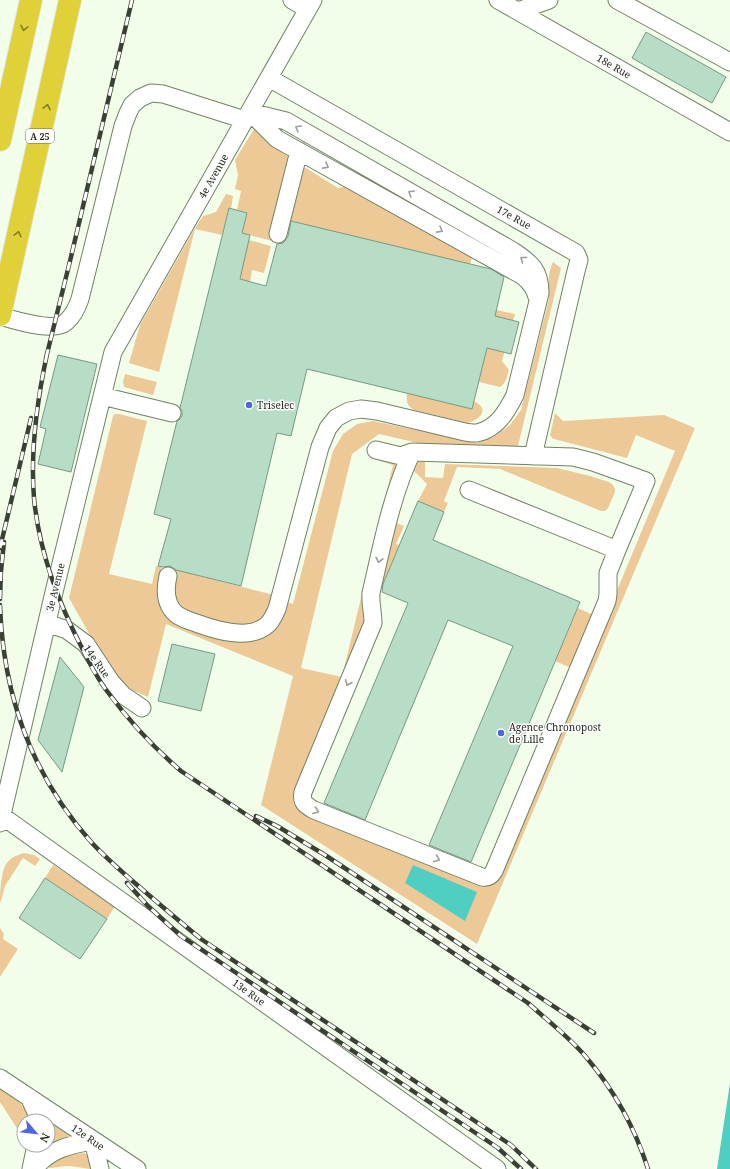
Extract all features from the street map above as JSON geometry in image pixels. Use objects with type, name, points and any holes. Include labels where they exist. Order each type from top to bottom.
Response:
[{"type":"highway","points":[[0,140],[30,0]]},
{"type":"highway","name":"A 25","points":[[0,315],[70,0]]},
{"type":"highway","points":[[0,122],[18,56]]},
{"type":"lane","points":[[292,0],[311,4]]},
{"type":"lane","name":"18e Rue","points":[[498,0],[730,132]]},
{"type":"lane","points":[[518,12],[549,0]]},
{"type":"lane","points":[[617,0],[730,62]]},
{"type":"lane","name":"4e Avenue","points":[[113,352],[311,4]]},
{"type":"lane","name":"17e Rue","points":[[269,78],[576,253],[578,260],[576,271],[533,456]]},
{"type":"lane","points":[[0,315],[22,322],[53,327],[65,324],[75,312],[80,299],[123,126],[132,105],[140,98],[151,93],[163,94],[247,116],[286,121],[513,251],[526,260],[536,270],[540,281],[538,305],[515,395],[508,410],[488,429],[477,433],[464,432],[377,411],[361,409],[349,411],[336,418],[328,428],[320,447],[276,609],[267,626],[246,633],[231,633],[189,621],[176,614],[169,604],[166,594],[168,576]]},
{"type":"lane","points":[[247,116],[277,139],[523,276],[530,282],[536,291],[538,305]]},
{"type":"lane","points":[[278,234],[299,151]]},
{"type":"lane","name":"3e Avenue","points":[[1,819],[113,352]]},
{"type":"lane","points":[[102,396],[172,413]]},
{"type":"lane","points":[[412,452],[533,456],[573,457],[593,462],[646,482],[608,573],[607,601],[494,871],[491,876],[487,878],[314,810],[304,803],[302,792],[373,622],[373,610],[370,600],[371,593],[388,522],[404,470],[412,452]]},
{"type":"lane","points":[[469,490],[617,550]]},
{"type":"lane","name":"14e Rue","points":[[47,623],[67,630],[86,644],[111,682],[123,695],[142,708]]},
{"type":"lane","name":"13e Rue","points":[[1,819],[497,1169]]},
{"type":"lane","name":"12e Rue","points":[[0,1078],[137,1169]]},
{"type":"lane","points":[[29,1097],[36,1113]]},
{"type":"lane","points":[[34,1169],[48,1155],[60,1148],[93,1141],[100,1169]]},
{"type":"lane","points":[[30,1169],[34,1153]]},
{"type":"shaded area","points":[[254,129],[267,137],[270,145],[292,159],[272,241],[242,233],[247,213],[237,210],[241,191],[235,189],[238,175],[235,160]]},
{"type":"shaded area","points":[[302,168],[306,168],[338,188],[351,185],[473,253],[470,265],[288,221]]},
{"type":"shaded area","points":[[226,194],[233,196],[231,209],[229,208],[222,235],[195,229],[159,372],[129,363],[140,325],[195,228],[203,216],[216,212]]},
{"type":"shaded area","points":[[249,240],[271,246],[264,273],[252,270],[250,282],[231,277],[245,256]]},
{"type":"shaded area","points":[[553,262],[561,268],[517,450],[440,448],[379,434],[352,454],[301,668],[342,677],[393,465],[380,461],[381,457],[397,461],[364,600],[367,618],[293,800],[296,807],[307,813],[499,874],[675,451],[636,435],[627,458],[554,439],[550,435],[555,413],[563,421],[664,415],[695,428],[477,944],[261,805],[293,676],[166,624],[148,697],[132,690],[118,678],[104,660],[69,598],[113,416],[115,414],[119,414],[147,421],[109,574],[152,584],[156,566],[162,567],[158,588],[167,617],[244,641],[287,602],[293,604],[333,451],[343,434],[357,424],[373,421],[477,443],[494,437],[510,425],[521,410],[549,299],[549,276]]},
{"type":"shaded area","points":[[496,310],[515,314],[502,361],[509,370],[505,382],[500,387],[479,382]]},
{"type":"shaded area","points":[[125,374],[157,382],[153,395],[124,387],[123,382]]},
{"type":"shaded area","points":[[407,393],[472,409],[474,401],[481,406],[482,414],[478,418],[467,423],[414,410],[408,403]]},
{"type":"shaded area","points":[[416,462],[425,462],[425,477],[443,478],[445,464],[557,468],[609,482],[613,485],[615,492],[608,508],[605,511],[601,511],[500,469],[457,467],[444,501],[448,503],[444,512],[418,501],[427,484],[413,470]]},
{"type":"shaded area","points":[[392,521],[404,526],[396,544],[399,545],[382,587],[376,586]]},
{"type":"shaded area","points":[[176,570],[274,595],[271,607],[262,620],[250,625],[235,627],[181,610],[176,602],[174,581]]},
{"type":"shaded area","points":[[578,608],[593,615],[571,668],[555,661]]},
{"type":"shaded area","points":[[24,853],[34,855],[40,859],[35,866],[23,858],[5,886],[0,904],[1,882],[5,866],[17,855]]},
{"type":"shaded area","points":[[53,865],[115,906],[107,919],[45,878]]},
{"type":"shaded area","points":[[0,928],[4,934],[3,939],[18,949],[0,977]]},
{"type":"shaded area","points":[[0,1087],[22,1105],[27,1113],[16,1113],[16,1127],[0,1102]]},
{"type":"shaded area","points":[[56,1125],[76,1137],[56,1146]]},
{"type":"shaded area","points":[[84,1153],[88,1155],[90,1169],[70,1166],[48,1167],[54,1160],[59,1158]]},
{"type":"water","points":[[413,865],[477,892],[465,921],[405,883]]},
{"type":"water","points":[[730,1083],[730,1169],[717,1169]]},
{"type":"building","points":[[646,32],[726,77],[712,103],[632,58]]},
{"type":"building","name":"Triselec","points":[[229,208],[247,213],[242,233],[250,235],[240,279],[266,286],[277,244],[285,241],[288,236],[291,221],[491,269],[504,277],[495,316],[519,322],[511,354],[487,348],[472,409],[307,369],[291,436],[277,433],[241,586],[176,570],[170,566],[158,566],[171,519],[154,514],[177,421],[182,416],[182,411],[180,408]]},
{"type":"building","points":[[58,355],[97,364],[71,472],[38,464],[46,429],[40,427]]},
{"type":"building","name":"Agence Chronopost de Lille","points":[[418,501],[444,512],[433,540],[580,602],[471,862],[429,845],[513,646],[448,620],[365,820],[324,803],[408,603],[382,592],[383,584]]},
{"type":"building","points":[[172,644],[215,654],[201,711],[158,701]]},
{"type":"building","points":[[60,657],[84,687],[62,772],[38,740]]},
{"type":"building","points":[[45,878],[107,919],[80,959],[19,918]]},
{"type":"railway","points":[[46,358],[132,0]]},
{"type":"railway","points":[[47,354],[37,407],[33,461],[34,498],[40,538],[51,576],[66,614],[88,660],[107,691],[142,733],[181,771],[528,1003],[558,1029],[586,1057],[606,1083],[630,1124],[648,1169]]},
{"type":"railway","points":[[0,548],[31,418]]},
{"type":"railway","points":[[0,599],[4,542]]},
{"type":"railway","points":[[0,605],[2,638],[7,671],[25,733],[37,762],[53,790],[71,817],[92,843],[168,912],[201,939],[511,1145],[536,1169]]},
{"type":"railway","points":[[256,816],[277,826],[325,855],[594,1033]]},
{"type":"railway","points":[[127,883],[148,906],[181,936],[498,1148],[521,1169]]},
{"type":"place","name":"Triselec","points":[[249,405]]},
{"type":"place","name":"Agence Chronopost de Lille","points":[[501,733]]}]
